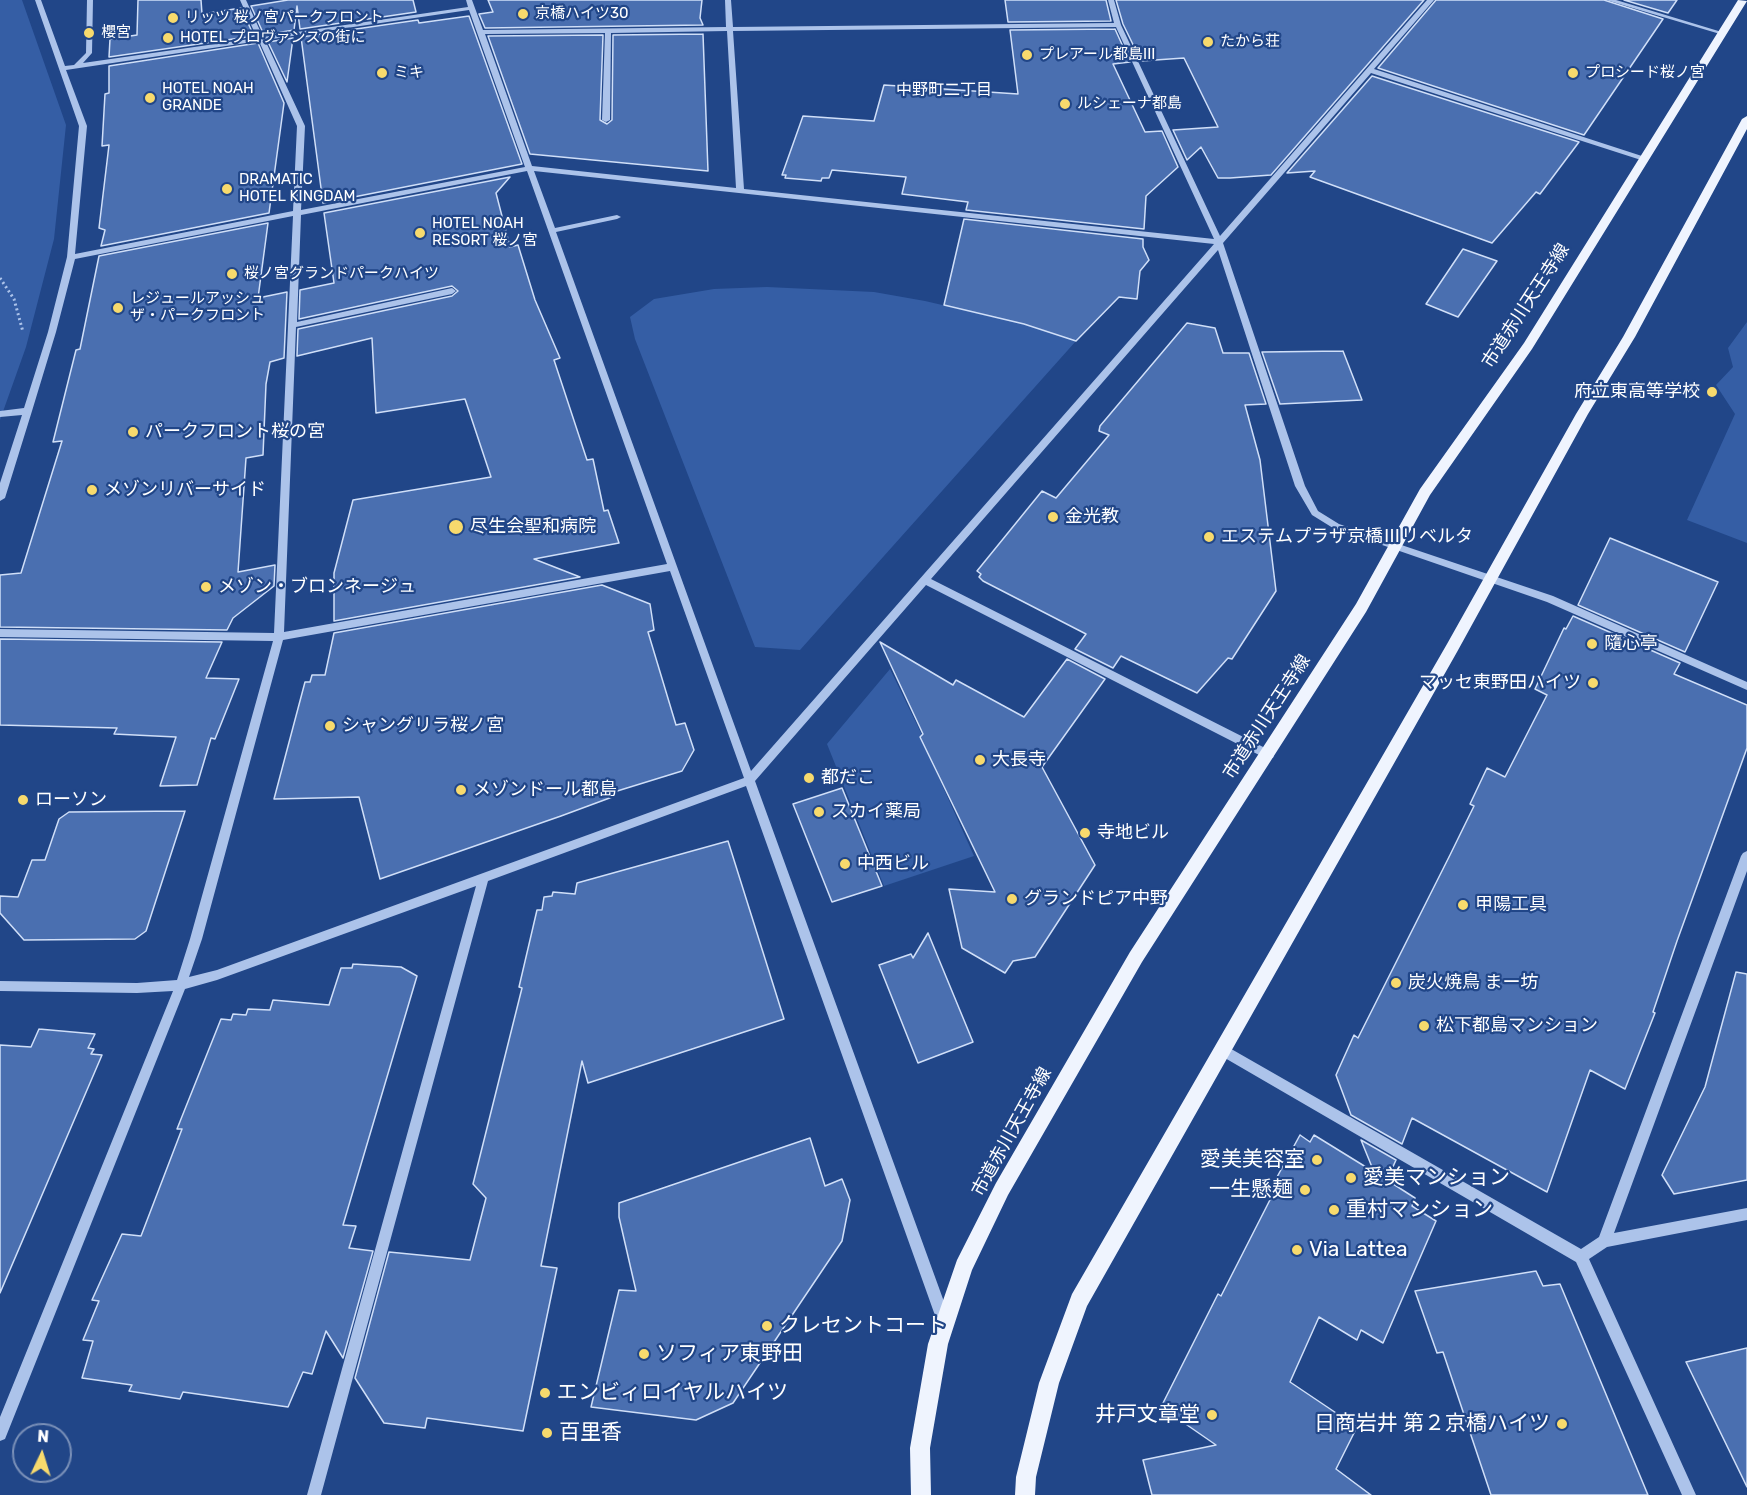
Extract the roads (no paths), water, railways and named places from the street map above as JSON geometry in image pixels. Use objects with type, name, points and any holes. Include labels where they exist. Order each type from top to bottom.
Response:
[{"type":"main road","name":"市道赤川天王寺線","points":[[921,1495],[920,1448],[938,1344],[964,1266],[1002,1189],[1136,957],[1269,755],[1357,615],[1425,492],[1528,345],[1743,0]]},
{"type":"main road","points":[[1026,1495],[1026,1478],[1049,1383],[1079,1301],[1491,579],[1582,414],[1629,337],[1747,119]]},
{"type":"street","points":[[0,498],[52,332],[71,257],[83,126],[41,0]]},
{"type":"street","points":[[76,66],[89,53],[90,0]]},
{"type":"street","points":[[0,1434],[181,985],[196,939],[279,638],[301,126],[243,0]]},
{"type":"street","points":[[728,0],[740,190]]},
{"type":"street","points":[[1111,0],[1118,25],[1219,242],[1305,498],[1322,519],[1550,599],[1747,686]]},
{"type":"street","points":[[0,986],[127,988],[181,985],[217,975],[749,781],[1431,0]]},
{"type":"street","points":[[1609,0],[1722,33]]},
{"type":"street","points":[[64,68],[261,39],[471,4],[945,1324]]},
{"type":"street","points":[[481,32],[1118,25]]},
{"type":"street","points":[[606,120],[608,31]]},
{"type":"street","points":[[1370,70],[1644,158]]},
{"type":"street","points":[[71,257],[529,168],[1219,242]]},
{"type":"street","points":[[552,231],[616,217]]},
{"type":"street","points":[[293,325],[452,291]]},
{"type":"street","points":[[0,414],[28,411]]},
{"type":"street","points":[[0,633],[279,638],[673,567]]},
{"type":"street","points":[[925,580],[1269,755]]},
{"type":"street","points":[[1604,1240],[1747,856]]},
{"type":"street","points":[[314,1495],[483,879]]},
{"type":"street","points":[[1222,1050],[1581,1257],[1689,1495]]},
{"type":"street","points":[[1581,1257],[1604,1240],[1747,1214]]},
{"type":"place","name":"京橋ハイツ30","points":[[523,14]]},
{"type":"place","name":"リッツ 桜ノ宮パークフロント","points":[[173,18]]},
{"type":"place","name":"櫻宮","points":[[89,33]]},
{"type":"place","name":"HOTEL プロヴァンスの街に","points":[[168,38]]},
{"type":"place","name":"たから荘","points":[[1208,42]]},
{"type":"place","name":"プレアール都島III","points":[[1027,55]]},
{"type":"place","name":"ミキ","points":[[382,73]]},
{"type":"place","name":"プロシード桜ノ宮","points":[[1573,73]]},
{"type":"place","name":"HOTEL NOAH GRANDE","points":[[150,98]]},
{"type":"place","name":"ルシェーナ都島","points":[[1065,104]]},
{"type":"place","name":"DRAMATIC HOTEL KINGDAM","points":[[227,189]]},
{"type":"place","name":"HOTEL NOAH RESORT 桜ノ宮","points":[[420,233]]},
{"type":"place","name":"桜ノ宮グランドパークハイツ","points":[[232,274]]},
{"type":"place","name":"レジュールアッシュ ザ・パークフロント","points":[[118,308]]},
{"type":"place","name":"府立東高等学校","points":[[1712,392]]},
{"type":"place","name":"パークフロント桜の宮","points":[[133,432]]},
{"type":"place","name":"メゾンリバーサイド","points":[[92,490]]},
{"type":"place","name":"金光教","points":[[1053,517]]},
{"type":"place","name":"尽生会聖和病院","points":[[456,527]]},
{"type":"place","name":"エステムプラザ京橋Ⅲリベルタ","points":[[1209,537]]},
{"type":"place","name":"メゾン・ブロンネージュ","points":[[206,587]]},
{"type":"place","name":"隨心亭","points":[[1592,644]]},
{"type":"place","name":"マッセ東野田ハイツ","points":[[1593,683]]},
{"type":"place","name":"シャングリラ桜ノ宮","points":[[330,726]]},
{"type":"place","name":"大長寺","points":[[980,760]]},
{"type":"place","name":"都だこ","points":[[809,778]]},
{"type":"place","name":"メゾンドール都島","points":[[461,790]]},
{"type":"place","name":"ローソン","points":[[23,800]]},
{"type":"place","name":"スカイ薬局","points":[[819,812]]},
{"type":"place","name":"寺地ビル","points":[[1085,833]]},
{"type":"place","name":"中西ビル","points":[[845,864]]},
{"type":"place","name":"グランドピア中野","points":[[1012,899]]},
{"type":"place","name":"甲陽工具","points":[[1463,905]]},
{"type":"place","name":"炭火焼鳥 まー坊","points":[[1396,983]]},
{"type":"place","name":"松下都島マンション","points":[[1424,1026]]},
{"type":"place","name":"愛美美容室","points":[[1317,1160]]},
{"type":"place","name":"愛美マンション","points":[[1351,1178]]},
{"type":"place","name":"一生懸麺","points":[[1305,1190]]},
{"type":"place","name":"重村マンション","points":[[1334,1210]]},
{"type":"place","name":"Via Lattea","points":[[1297,1250]]},
{"type":"place","name":"クレセントコート","points":[[767,1326]]},
{"type":"place","name":"ソフィア東野田","points":[[644,1354]]},
{"type":"place","name":"エンビィロイヤルハイツ","points":[[545,1393]]},
{"type":"place","name":"井戸文章堂","points":[[1212,1415]]},
{"type":"place","name":"日商岩井 第２京橋ハイツ","points":[[1562,1424]]},
{"type":"place","name":"百里香","points":[[547,1433]]},
{"type":"district","name":"中野町二丁目","points":[[944,90]]}]
